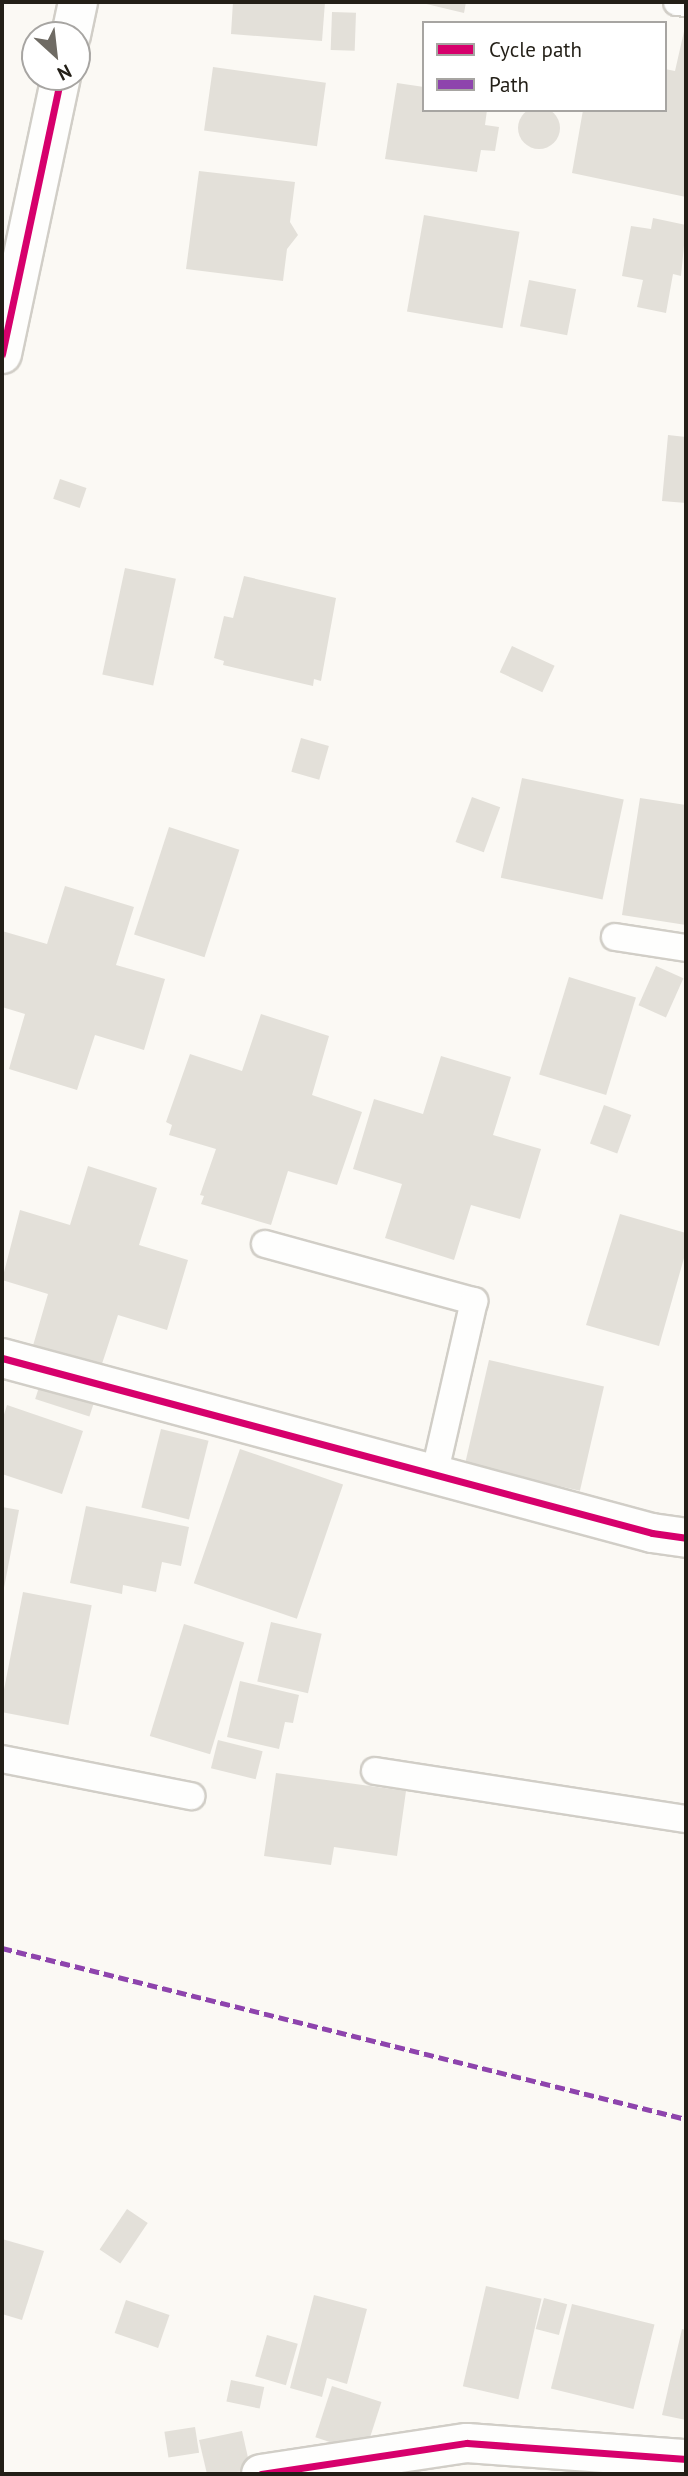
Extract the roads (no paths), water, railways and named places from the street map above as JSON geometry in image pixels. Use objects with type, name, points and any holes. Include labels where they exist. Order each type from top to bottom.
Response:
[{"type":"street","points":[[74,21],[78,2]]},
{"type":"street","points":[[2,354],[58,91]]},
{"type":"street","points":[[2,1358],[652,1533],[686,1538]]},
{"type":"street","points":[[261,2474],[467,2443],[686,2459]]},
{"type":"lane","points":[[677,2],[686,4]]},
{"type":"lane","points":[[615,937],[686,948]]},
{"type":"lane","points":[[265,1244],[474,1301],[434,1475]]},
{"type":"lane","points":[[2,1759],[191,1796]]},
{"type":"lane","points":[[375,1770],[686,1819]]}]
